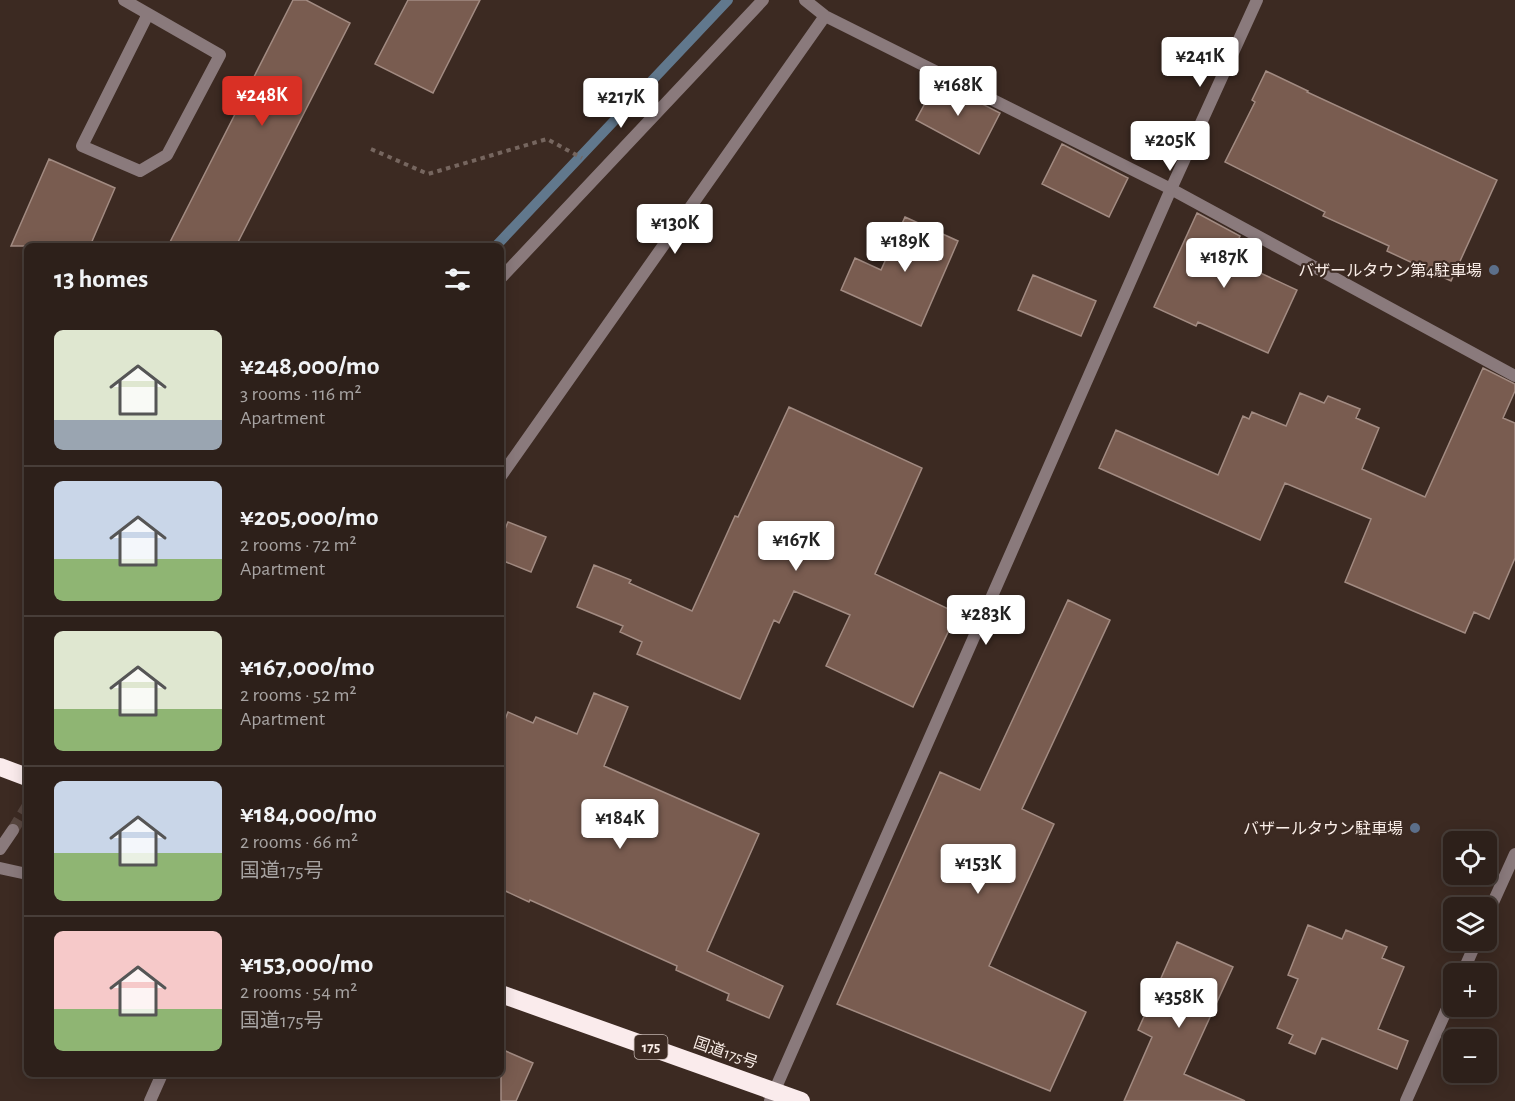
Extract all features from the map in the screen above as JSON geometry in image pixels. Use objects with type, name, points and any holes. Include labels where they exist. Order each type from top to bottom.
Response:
[{"type":"highway","points":[[0,767],[24,776]]},
{"type":"highway","name":"国道175号","points":[[504,995],[772,1095],[801,1101]]},
{"type":"street","points":[[124,0],[148,14],[220,56],[167,155],[140,171],[82,146],[148,14]]},
{"type":"street","points":[[504,275],[763,0]]},
{"type":"street","points":[[805,0],[825,16],[1170,189],[1515,376]]},
{"type":"street","points":[[772,1095],[1170,189],[1257,0]]},
{"type":"street","points":[[504,472],[825,16]]},
{"type":"street","points":[[0,849],[13,830]]},
{"type":"street","points":[[1496,897],[1515,854]]},
{"type":"street","points":[[0,868],[24,873]]},
{"type":"street","points":[[1406,1101],[1443,1017]]},
{"type":"street","points":[[150,1101],[161,1077]]},
{"type":"path","points":[[371,149],[428,174],[547,140],[604,169]]},
{"type":"building","points":[[293,0],[306,0],[350,23],[238,243],[170,243]]},
{"type":"building","points":[[408,0],[480,0],[433,93],[375,64]]},
{"type":"building","points":[[1266,71],[1497,180],[1451,281],[1387,251],[1389,246],[1323,216],[1325,212],[1225,162],[1255,102],[1252,100]]},
{"type":"building","points":[[937,81],[1000,113],[979,154],[916,120]]},
{"type":"building","points":[[1062,144],[1128,178],[1109,217],[1042,184]]},
{"type":"building","points":[[49,159],[115,188],[91,243],[24,243],[24,246],[11,246]]},
{"type":"building","points":[[1197,213],[1240,236],[1230,259],[1297,290],[1268,353],[1198,322],[1196,326],[1154,307]]},
{"type":"building","points":[[905,217],[958,241],[921,326],[841,290],[855,258],[881,270]]},
{"type":"building","points":[[1033,275],[1096,301],[1081,336],[1018,310]]},
{"type":"building","points":[[1483,368],[1515,384],[1515,391],[1503,418],[1515,423],[1515,558],[1489,619],[1474,612],[1465,633],[1345,582],[1371,519],[1285,483],[1260,540],[1099,468],[1116,430],[1218,475],[1243,416],[1249,419],[1252,412],[1286,426],[1300,393],[1324,403],[1328,396],[1360,409],[1356,418],[1379,428],[1362,469],[1425,497]]},
{"type":"building","points":[[789,407],[922,468],[875,574],[957,613],[913,707],[826,666],[850,615],[794,591],[779,623],[774,620],[740,699],[637,654],[642,642],[620,632],[623,626],[577,607],[594,565],[631,580],[629,583],[692,611],[735,516],[738,517]]},
{"type":"building","points":[[508,522],[546,537],[531,572],[504,561],[504,532]]},
{"type":"building","points":[[1068,600],[1110,620],[1022,809],[1054,824],[989,966],[1086,1012],[1050,1091],[837,1004],[940,772],[980,790]]},
{"type":"building","points":[[594,693],[628,707],[604,766],[759,834],[707,951],[783,986],[769,1018],[727,1000],[729,994],[676,970],[677,966],[504,890],[504,722],[508,712],[533,723],[536,717],[577,734]]},
{"type":"building","points":[[1308,925],[1342,939],[1346,930],[1387,947],[1382,958],[1404,967],[1378,1029],[1408,1041],[1397,1069],[1322,1038],[1315,1054],[1289,1043],[1293,1035],[1277,1028],[1298,979],[1288,975]]},
{"type":"building","points":[[1177,942],[1233,967],[1184,1074],[1245,1101],[1124,1101],[1152,1037],[1138,1030]]},
{"type":"building","points":[[504,1050],[533,1063],[516,1101],[501,1101]]},
{"type":"waterway","points":[[499,243],[728,0]]},
{"type":"tunnel","points":[[13,830],[24,812]]},
{"type":"place","name":"バザールタウン第4駐車場","points":[[1494,270]]},
{"type":"place","name":"バザールタウン駐車場","points":[[1415,828]]}]
